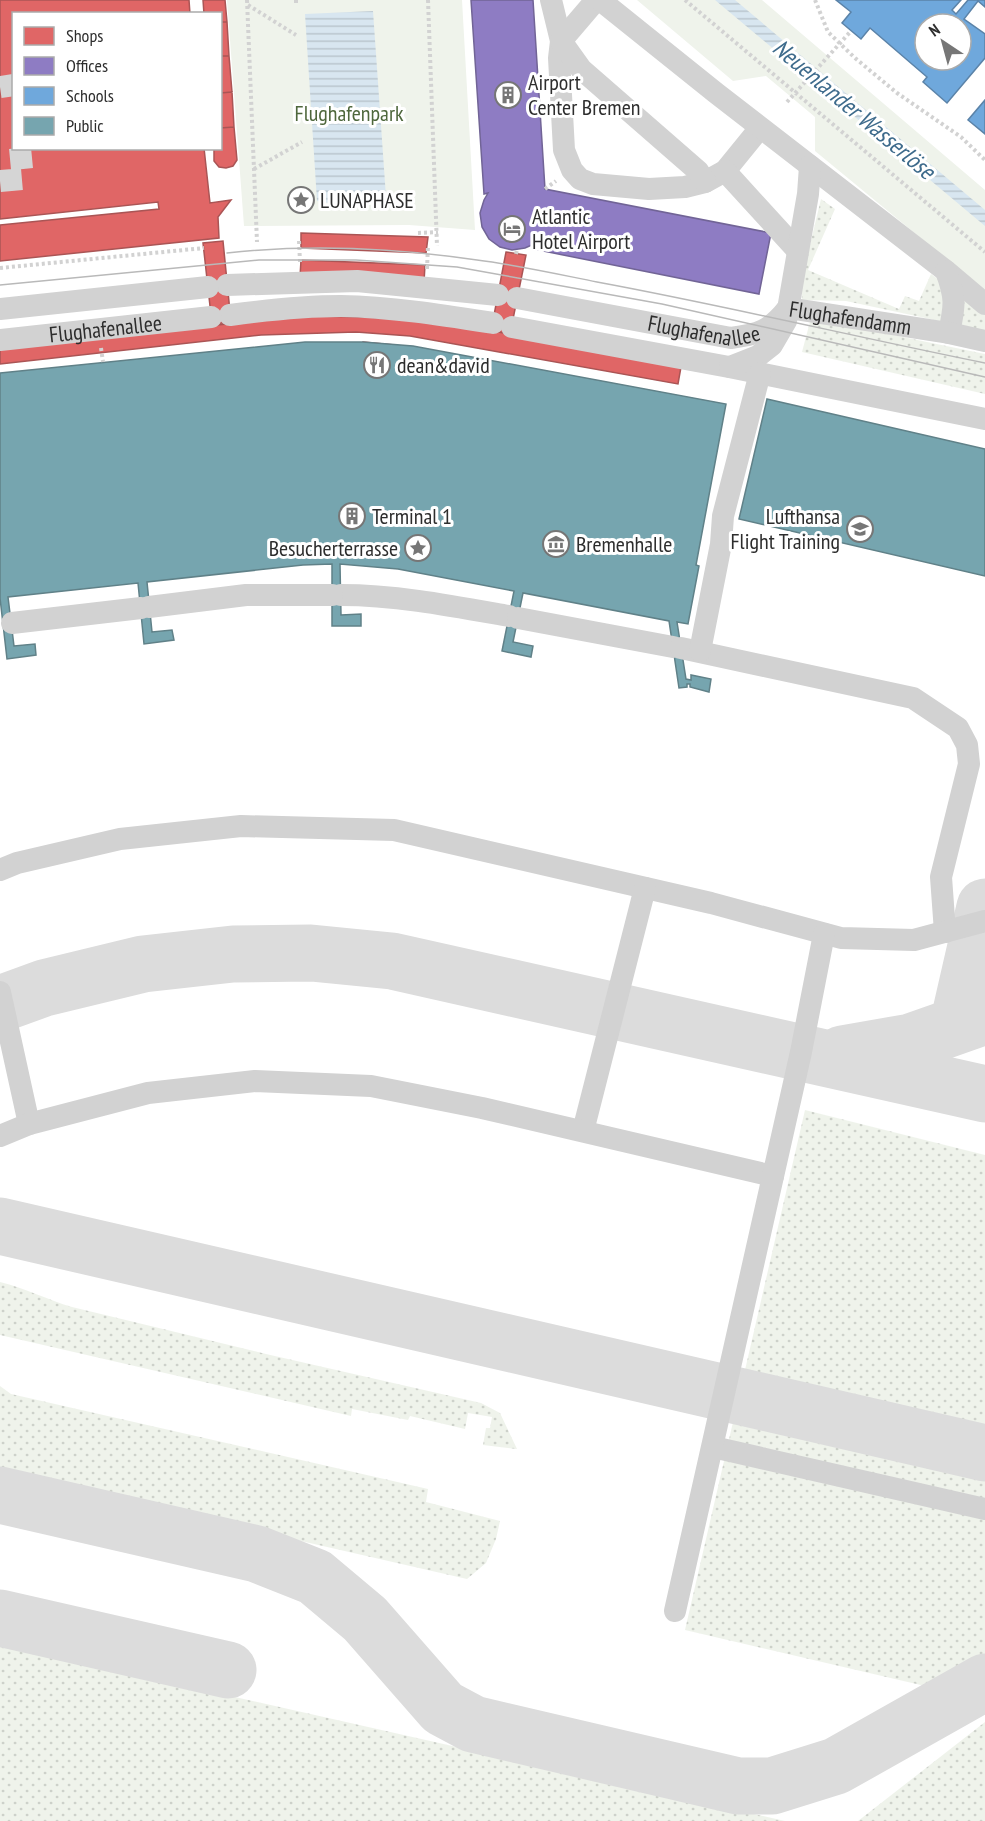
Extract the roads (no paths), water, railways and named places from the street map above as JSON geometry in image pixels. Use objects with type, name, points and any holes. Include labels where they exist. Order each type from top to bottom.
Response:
[{"type":"street","points":[[551,0],[561,40],[580,69],[698,171],[705,182]]},
{"type":"street","points":[[596,0],[561,40],[559,58],[564,150],[572,170],[580,179],[593,184],[650,189],[705,182],[725,171],[760,128]]},
{"type":"street","points":[[600,0],[985,304]]},
{"type":"street","name":"Flughafendamm","points":[[810,166],[808,194],[788,308],[985,340]]},
{"type":"street","points":[[725,171],[797,250]]},
{"type":"street","name":"Flughafendamm","points":[[946,271],[954,293],[954,308],[949,333]]},
{"type":"street","name":"Flughafenallee","points":[[0,309],[223,285],[357,281],[508,296],[731,338],[754,334],[770,328],[788,308]]},
{"type":"street","points":[[177,321],[223,285],[270,310]]},
{"type":"street","points":[[471,291],[498,324],[554,304]]},
{"type":"street","name":"Flughafenallee","points":[[0,340],[270,310],[340,306],[401,310],[498,324],[729,367],[746,362],[772,345],[781,332],[788,308]]},
{"type":"street","points":[[729,367],[985,419]]},
{"type":"street","points":[[685,649],[721,544],[723,516],[760,373]]},
{"type":"street","points":[[5,625],[246,595],[371,595],[447,605],[685,649],[913,698],[958,728],[967,745],[969,764],[941,877],[945,932]]},
{"type":"street","points":[[0,870],[17,863],[120,839],[241,826],[394,830],[645,888],[841,938],[914,940],[985,921]]},
{"type":"street","points":[[583,1131],[645,888]]},
{"type":"street","points":[[675,1611],[801,1052],[824,934]]},
{"type":"street","points":[[0,992],[29,1124]]},
{"type":"street","points":[[0,1136],[29,1124],[148,1093],[255,1081],[371,1086],[583,1131],[773,1176]]},
{"type":"street","points":[[713,1447],[985,1509]]},
{"type":"water","name":"Neuenlander Wasserlöse","points":[[715,0],[735,0],[985,210],[985,226]]},
{"type":"water","points":[[373,11],[386,197],[352,204],[317,201],[305,14]]},
{"type":"tunnel","points":[[0,87],[12,85]]},
{"type":"tunnel","points":[[0,181],[23,179],[20,150]]},
{"type":"tram line","points":[[227,253],[321,248],[383,250],[492,262],[694,301],[985,363]]},
{"type":"tram line","points":[[0,285],[259,260],[356,260],[457,267],[662,304],[985,377]]},
{"type":"place","name":"Airport Center Bremen","points":[[508,95]]},
{"type":"place","name":"LUNAPHASE","points":[[301,200]]},
{"type":"place","name":"Atlantic Hotel Airport","points":[[512,229]]},
{"type":"place","name":"dean&david","points":[[377,365]]},
{"type":"place","name":"Terminal 1","points":[[352,516]]},
{"type":"place","name":"Lufthansa Flight Training","points":[[860,529]]},
{"type":"place","name":"Bremenhalle","points":[[556,544]]},
{"type":"place","name":"Besucherterrasse","points":[[418,548]]},
{"type":"park label","name":"Flughafenpark","points":[[349,113]]}]
